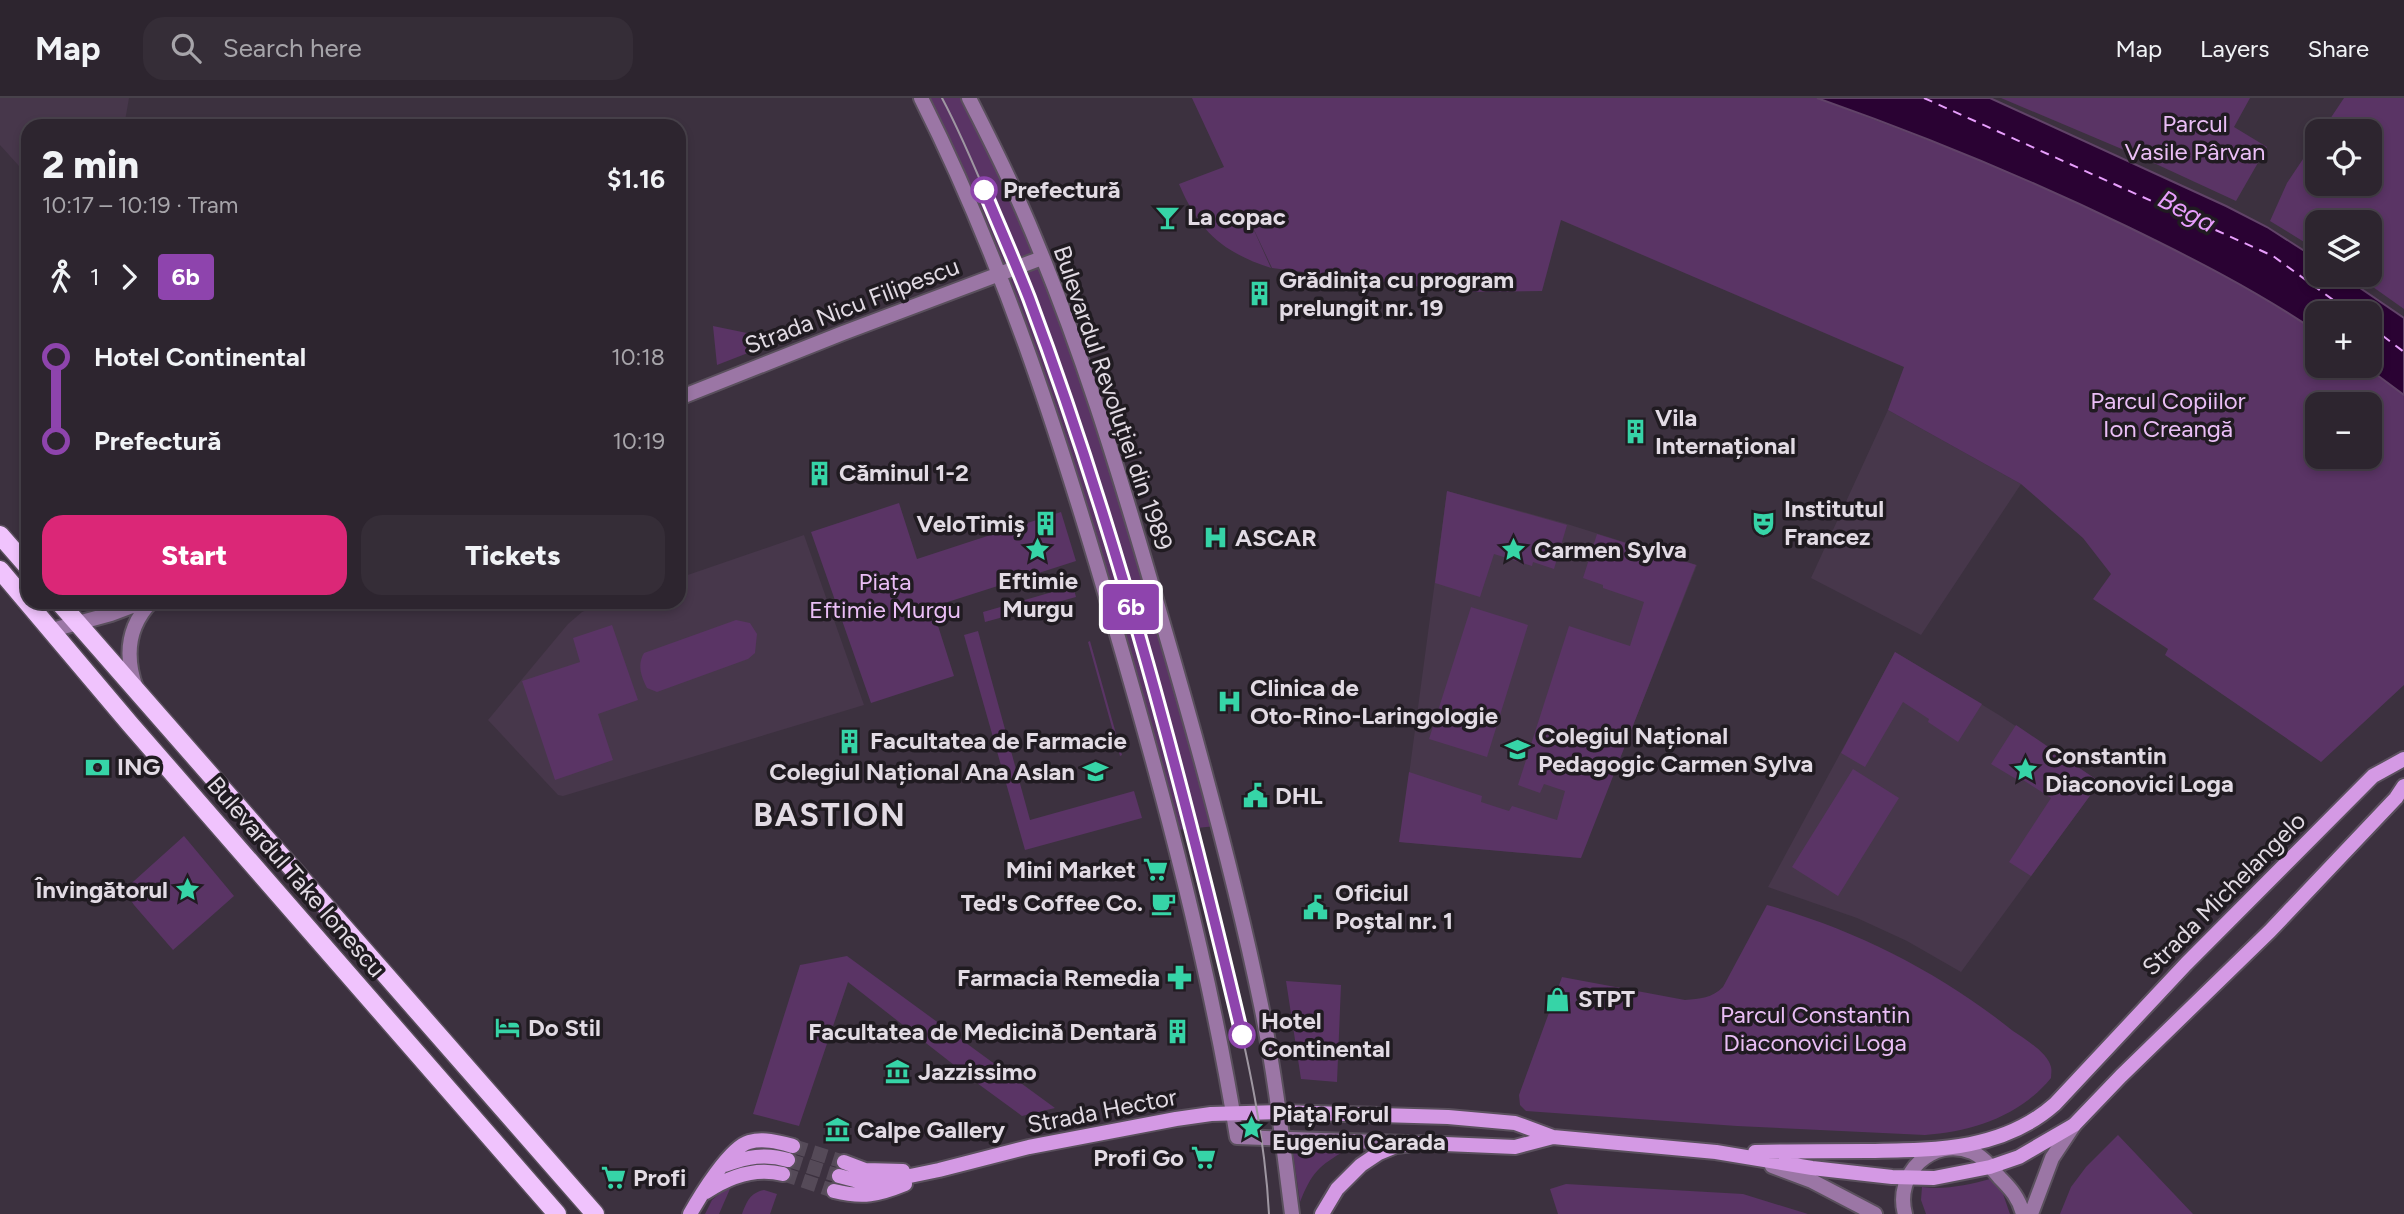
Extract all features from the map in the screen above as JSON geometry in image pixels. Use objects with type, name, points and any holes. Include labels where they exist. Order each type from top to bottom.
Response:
[{"type":"main road","points":[[0,535],[21,559]]},
{"type":"main road","name":"Bulevardul Take Ionescu","points":[[0,570],[21,594]]},
{"type":"main road","name":"Bulevardul Take Ionescu","points":[[34,609],[139,734],[557,1214]]},
{"type":"main road","name":"Bulevardul Take Ionescu","points":[[65,609],[595,1214]]},
{"type":"main road","name":"Strada Michelangelo","points":[[1716,1152],[1947,1149],[1998,1138],[2026,1125],[2050,1108],[2086,1072],[2186,964],[2373,776],[2404,759]]},
{"type":"main road","points":[[1322,1214],[1337,1189],[1361,1165],[1396,1146],[1415,1143],[1515,1147],[1553,1137],[1716,1152],[1812,1168],[1934,1178],[1990,1167],[2020,1157],[2074,1125],[2270,931],[2396,798],[2404,786]]},
{"type":"main road","name":"Strada Hector","points":[[834,1191],[863,1196],[883,1193],[939,1170],[1030,1147],[1176,1119],[1233,1114],[1278,1112],[1448,1117],[1515,1123],[1553,1137]]},
{"type":"main road","points":[[690,1214],[736,1150],[746,1143],[762,1140],[793,1146]]},
{"type":"main road","points":[[701,1196],[716,1185],[743,1174],[786,1167],[760,1156],[724,1166]]},
{"type":"main road","name":"Strada Hector","points":[[841,1169],[939,1170]]},
{"type":"street","points":[[921,98],[998,274],[1064,460],[1134,690],[1174,835],[1203,958],[1237,1138],[1415,1143]]},
{"type":"street","name":"Bulevardul Revoluției din 1989","points":[[969,98],[1013,188],[1042,258],[1087,379],[1146,564],[1230,866],[1254,971],[1292,1214]]},
{"type":"street","name":"Strada Nicu Filipescu","points":[[686,395],[1042,258]]},
{"type":"street","points":[[52,630],[124,609]]},
{"type":"street","points":[[138,693],[131,674],[129,655],[131,635],[145,609]]},
{"type":"street","points":[[2031,1214],[2052,1158],[2074,1125]]},
{"type":"street","points":[[1905,1214],[1902,1197],[1907,1177],[1914,1167],[1934,1152],[1958,1149],[1976,1154],[1990,1167],[2014,1192],[2023,1214]]},
{"type":"street","points":[[1716,1152],[1749,1159],[1798,1175],[1875,1214]]},
{"type":"shaded area","points":[[0,98],[129,98],[125,119],[21,119],[21,168],[0,145]]},
{"type":"shaded area","points":[[1888,410],[2021,484],[1921,635],[1811,578]]},
{"type":"shaded area","name":"Colegiul Național Pedagogic Carmen Sylva","points":[[1447,491],[1564,523],[1697,565],[1580,858],[1400,842]]},
{"type":"shaded area","points":[[804,535],[864,705],[563,796],[558,795],[488,720],[568,624],[582,612],[590,609],[686,609],[686,576]]},
{"type":"shaded area","points":[[1895,652],[1999,715],[2100,782],[1961,972],[1907,941],[1857,918],[1768,887]]},
{"type":"green space","points":[[927,98],[964,98],[1008,190],[1034,255],[1001,268]]},
{"type":"green space","name":"Parcul Copiilor Ion Creangă","points":[[1192,98],[1817,98],[1996,166],[2187,255],[2249,289],[2305,324],[2305,378],[2381,378],[2404,395],[2404,685],[2321,762],[2165,655],[2168,649],[2093,599],[2111,574],[2083,538],[2021,484],[1888,410],[1904,367],[1561,220],[1542,291],[1461,292],[1272,268],[1248,217],[1271,268],[1254,262],[1214,238],[1195,215],[1179,184],[1224,167]]},
{"type":"green space","name":"Parcul Vasile Pârvan","points":[[2001,98],[2250,98],[2234,127],[2267,147],[2236,201]]},
{"type":"green space","points":[[2344,98],[2404,98],[2404,309],[2373,287],[2382,287],[2382,210],[2305,210],[2305,243],[2270,221],[2287,183],[2305,156],[2305,196],[2382,196],[2382,119],[2330,119]]},
{"type":"green space","points":[[1039,264],[1108,460],[1216,826],[1177,830],[1003,277]]},
{"type":"green space","points":[[713,326],[781,340],[717,365]]},
{"type":"green space","points":[[1447,491],[1567,525],[1554,569],[1533,562],[1532,566],[1494,554],[1480,597],[1435,583]]},
{"type":"green space","name":"Piața Eftimie Murgu","points":[[899,503],[917,559],[1061,512],[1076,561],[932,607],[954,676],[871,703],[811,532]]},
{"type":"green space","points":[[1597,534],[1696,565],[1581,858],[1399,842],[1409,772],[1482,796],[1481,802],[1509,811],[1512,806],[1557,820],[1565,791],[1544,784],[1540,793],[1518,785],[1569,626],[1630,646],[1644,602],[1583,578]]},
{"type":"green space","points":[[1073,586],[1076,597],[985,622],[983,612]]},
{"type":"green space","points":[[1471,607],[1528,625],[1487,757],[1429,739]]},
{"type":"green space","points":[[736,620],[750,623],[757,634],[755,653],[748,659],[657,692],[647,688],[641,670],[644,653]]},
{"type":"green space","points":[[612,625],[638,700],[598,714],[613,760],[555,780],[522,681],[580,662],[573,638]]},
{"type":"green space","points":[[978,631],[1030,820],[1134,791],[1142,818],[1025,850],[964,635]]},
{"type":"green space","points":[[1090,641],[1122,755],[1120,756],[1088,642]]},
{"type":"green space","points":[[1895,652],[1982,704],[1958,742],[1903,702],[1865,767],[1841,753]]},
{"type":"green space","points":[[2016,725],[2100,782],[2031,876],[2009,862],[2051,798],[1991,764]]},
{"type":"green space","points":[[1853,769],[1899,798],[1838,896],[1792,867]]},
{"type":"green space","points":[[184,836],[234,896],[173,950],[124,890]]},
{"type":"green space","points":[[1194,841],[1223,963],[1220,964],[1191,842]]},
{"type":"green space","name":"Parcul Constantin Diaconovici Loga","points":[[1767,905],[1833,927],[1865,941],[1957,990],[2035,1047],[2049,1062],[2051,1078],[2025,1103],[1994,1120],[1960,1130],[1925,1135],[1737,1126],[1526,1111],[1520,1105],[1519,1095],[1562,977],[1685,1000],[1710,996],[1723,987]]},
{"type":"green space","points":[[847,956],[1055,1108],[1022,1116],[848,982],[799,1126],[753,1114],[800,965]]},
{"type":"green space","points":[[1286,981],[1341,985],[1337,1082],[1301,1079]]},
{"type":"green space","points":[[2118,1135],[2193,1214],[2060,1214],[2071,1187],[2086,1167]]},
{"type":"green space","points":[[1292,1146],[1346,1150],[1317,1171],[1308,1183],[1300,1202]]},
{"type":"green space","points":[[1990,1179],[2002,1191],[2010,1214],[1926,1214],[1921,1200],[1922,1187],[1956,1186]]},
{"type":"green space","points":[[733,1182],[719,1214],[705,1214],[712,1200]]},
{"type":"green space","points":[[1566,1184],[1743,1194],[1808,1214],[1558,1214],[1550,1189]]},
{"type":"green space","points":[[764,1190],[777,1194],[770,1214],[742,1214],[750,1198]]},
{"type":"water","name":"Bega","points":[[1817,98],[1990,98],[2267,227],[2305,251],[2305,287],[2359,287],[2379,301],[2305,301],[2305,324],[2224,276],[2088,208],[1895,127]]},
{"type":"water","points":[[2382,303],[2404,318],[2404,395],[2381,378]]},
{"type":"ferry route","points":[[1924,98],[2273,256],[2335,301]]},
{"type":"ferry route","points":[[2382,335],[2404,352]]},
{"type":"tunnel","points":[[793,1146],[844,1162]]},
{"type":"tunnel","points":[[788,1160],[839,1176]]},
{"type":"tunnel","points":[[783,1174],[834,1191]]},
{"type":"tram line","points":[[942,98],[1004,237],[1057,375],[1126,587],[1191,824],[1237,1012],[1260,1127],[1269,1214]]},
{"type":"tram line","name":"6b","points":[[984,190],[1028,296],[1102,513],[1174,761],[1242,1035]]},
{"type":"place","name":"Prefectură","points":[[984,190]]},
{"type":"place","name":"La copac","points":[[1167,217]]},
{"type":"place","name":"Grădinița cu program prelungit nr. 19","points":[[1259,294]]},
{"type":"place","name":"Vila Internațional","points":[[1635,432]]},
{"type":"place","name":"Căminul 1-2","points":[[819,473]]},
{"type":"place","name":"Institutul Francez","points":[[1764,523]]},
{"type":"place","name":"VeloTimiș","points":[[1045,524]]},
{"type":"place","name":"ASCAR","points":[[1215,538]]},
{"type":"place","name":"Eftimie Murgu","points":[[1038,550]]},
{"type":"place","name":"Carmen Sylva","points":[[1514,550]]},
{"type":"place","name":"Clinica de Oto-Rino-Laringologie","points":[[1230,702]]},
{"type":"place","name":"Facultatea de Farmacie","points":[[850,741]]},
{"type":"place","name":"Colegiul Național Pedagogic Carmen Sylva","points":[[1518,750]]},
{"type":"place","name":"ING","points":[[97,767]]},
{"type":"place","name":"Constantin Diaconovici Loga","points":[[2025,770]]},
{"type":"place","name":"Colegiul Național Ana Aslan","points":[[1095,772]]},
{"type":"place","name":"DHL","points":[[1255,796]]},
{"type":"place","name":"Mini Market","points":[[1156,870]]},
{"type":"place","name":"Învingătorul","points":[[188,890]]},
{"type":"place","name":"Ted's Coffee Co.","points":[[1163,903]]},
{"type":"place","name":"Oficiul Poștal nr. 1","points":[[1315,907]]},
{"type":"place","name":"Farmacia Remedia","points":[[1180,978]]},
{"type":"place","name":"STPT","points":[[1558,999]]},
{"type":"place","name":"Do Stil","points":[[508,1028]]},
{"type":"place","name":"Facultatea de Medicină Dentară","points":[[1177,1032]]},
{"type":"place","name":"Hotel Continental","points":[[1242,1035]]},
{"type":"place","name":"Jazzissimo","points":[[898,1072]]},
{"type":"place","name":"Piața Forul Eugeniu Carada","points":[[1252,1128]]},
{"type":"place","name":"Calpe Gallery","points":[[837,1130]]},
{"type":"place","name":"Profi Go","points":[[1204,1158]]},
{"type":"place","name":"Profi","points":[[613,1178]]},
{"type":"district","name":"BASTION","points":[[830,815]]}]
